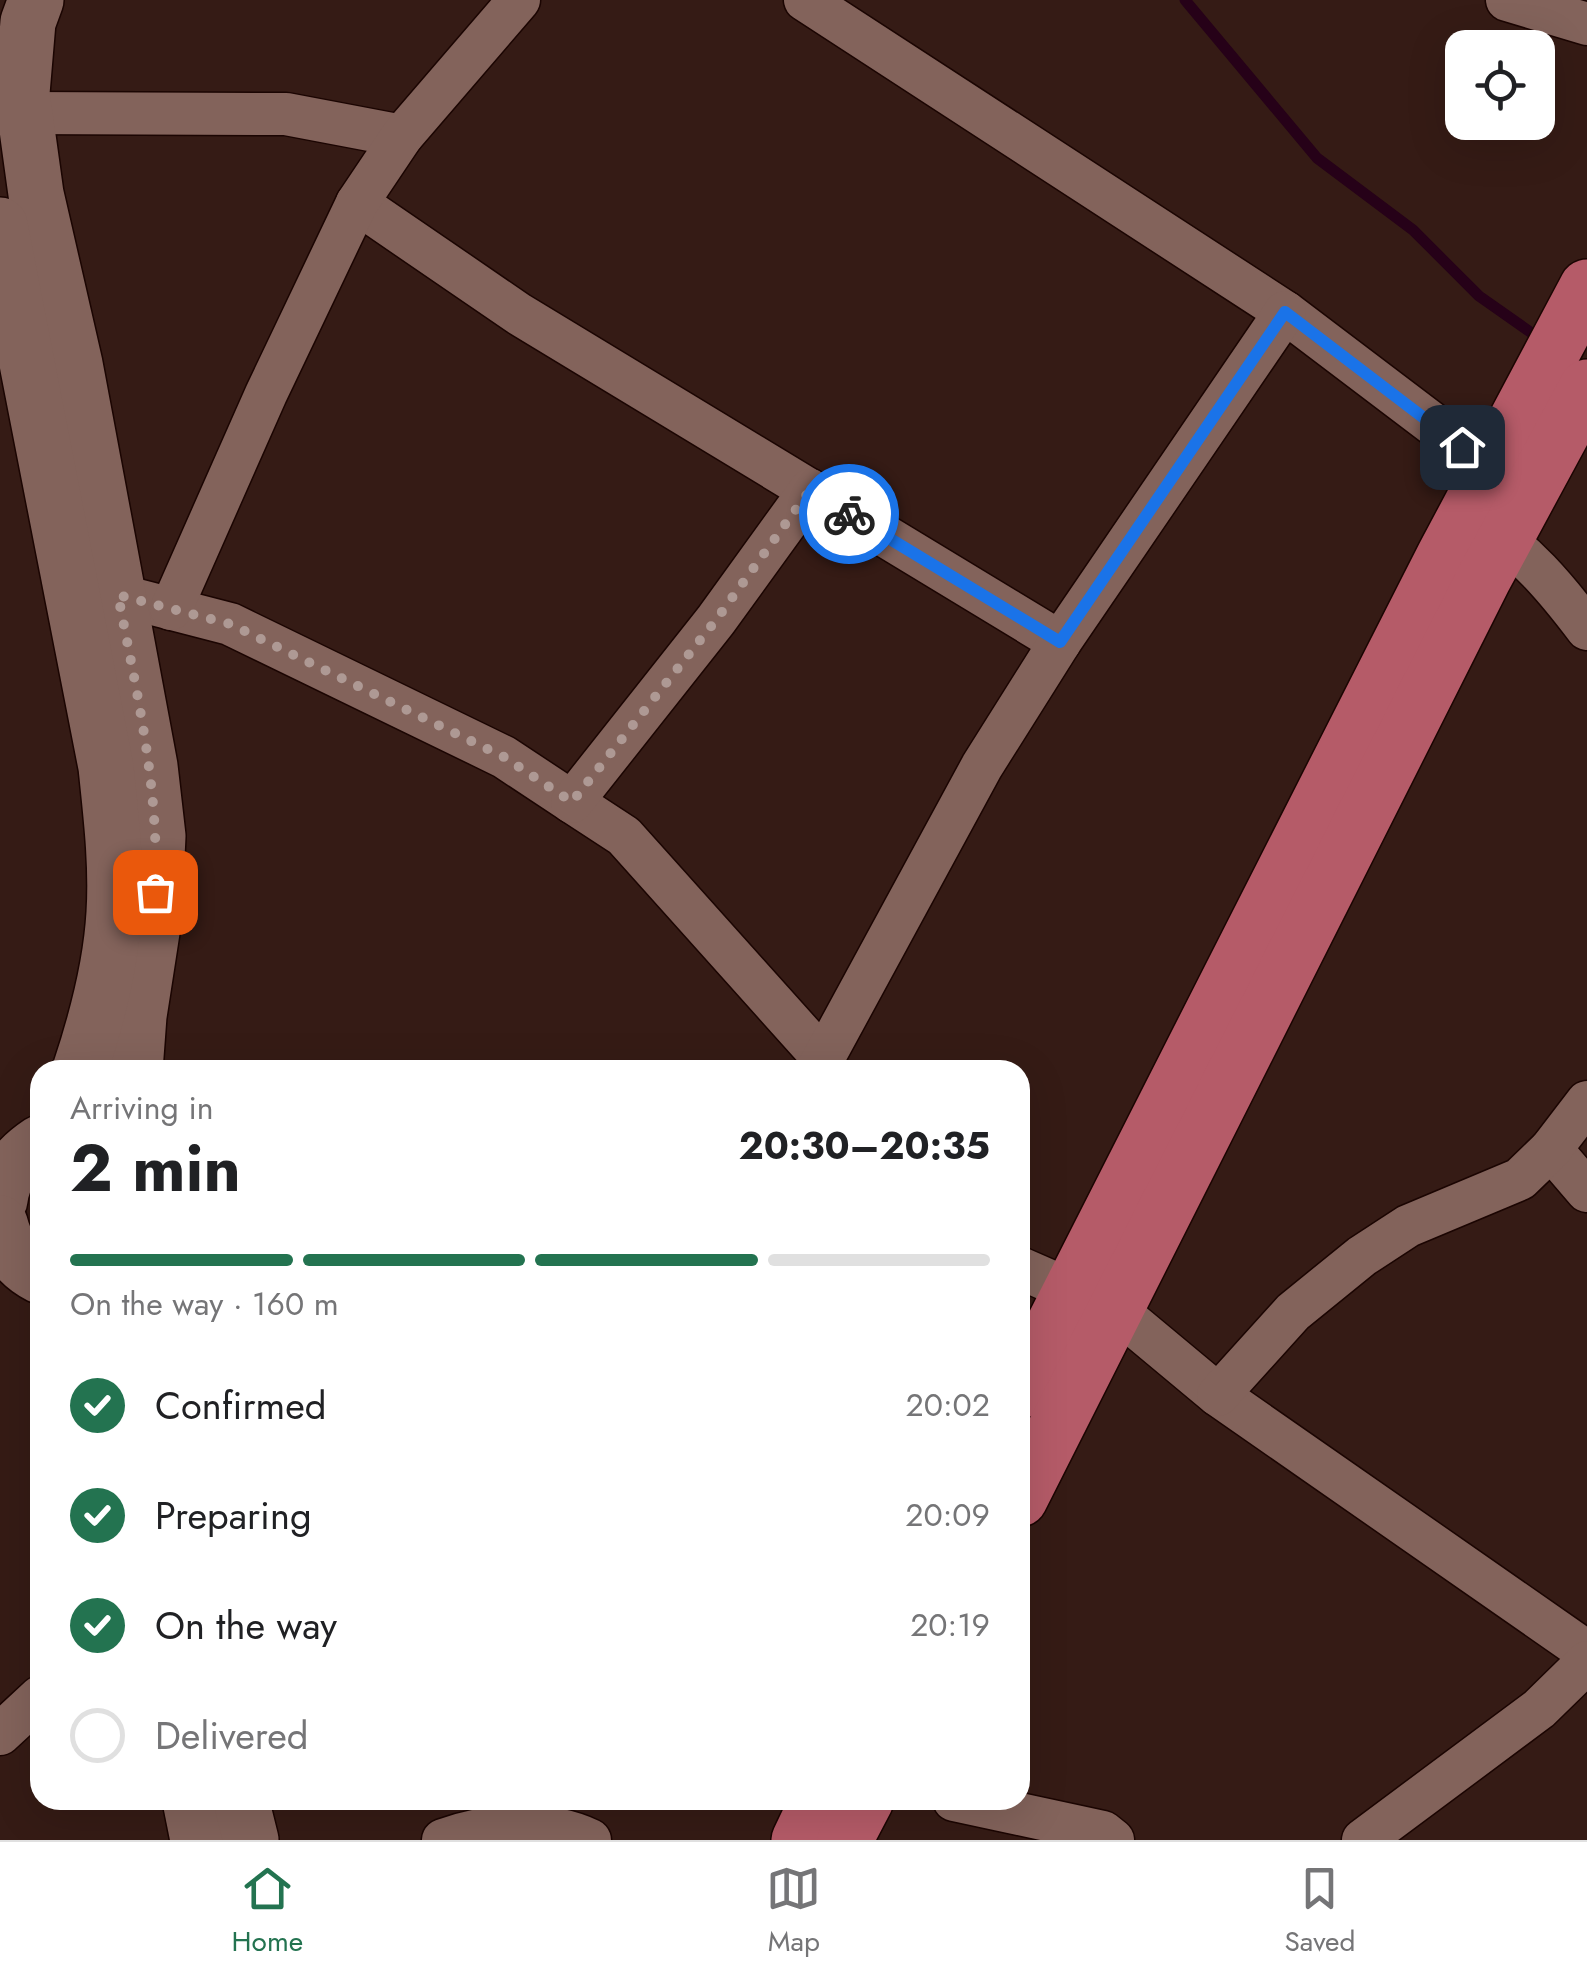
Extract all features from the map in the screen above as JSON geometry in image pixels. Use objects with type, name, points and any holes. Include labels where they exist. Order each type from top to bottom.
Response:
[{"type":"main road","points":[[1030,1472],[1093,1300],[1511,481],[1582,296]]},
{"type":"main road","points":[[1511,481],[1587,386]]},
{"type":"main road","points":[[1030,1379],[1093,1300]]},
{"type":"main road","points":[[798,1840],[813,1810]]},
{"type":"main road","points":[[845,1840],[861,1810]]},
{"type":"street","points":[[36,0],[28,22],[22,93],[36,194],[75,364],[150,766],[158,836],[154,919],[135,1060]]},
{"type":"street","points":[[171,609],[266,394],[357,203],[402,136],[519,0]]},
{"type":"street","points":[[806,0],[1285,312],[1511,481],[1548,577],[1587,628]]},
{"type":"street","points":[[1507,0],[1587,24]]},
{"type":"street","points":[[25,112],[286,114],[402,136]]},
{"type":"street","points":[[357,203],[519,314],[1060,642]]},
{"type":"street","points":[[0,225],[106,767],[113,837],[114,912],[108,968],[83,1060]]},
{"type":"street","points":[[822,1060],[982,766],[1060,642],[1285,312]]},
{"type":"street","points":[[572,802],[716,620],[810,490]]},
{"type":"street","points":[[118,595],[230,624],[504,757],[624,836],[817,1060]]},
{"type":"street","points":[[1218,1395],[1294,1312],[1362,1256],[1408,1226],[1520,1178],[1551,1149],[1587,1102]]},
{"type":"street","points":[[0,1200],[9,1170],[30,1149]]},
{"type":"street","points":[[1551,1149],[1587,1191]]},
{"type":"street","points":[[0,1226],[25,1279]]},
{"type":"street","points":[[1030,1272],[1093,1300],[1218,1395],[1587,1652]]},
{"type":"street","points":[[1363,1840],[1539,1708],[1587,1662]]},
{"type":"street","points":[[0,1734],[30,1707]]},
{"type":"street","points":[[1001,1810],[1103,1832],[1113,1840]]},
{"type":"street","points":[[442,1840],[498,1827],[539,1827],[590,1840]]},
{"type":"waterway","points":[[1185,0],[1317,158],[1413,230],[1479,296],[1543,341]]},
{"type":"way so far","points":[[155,892],[158,836],[150,766],[118,595],[230,624],[504,757],[572,802],[716,620],[810,490],[849,514]]},
{"type":"route","points":[[849,514],[1060,642],[1285,312],[1462,447]]}]
